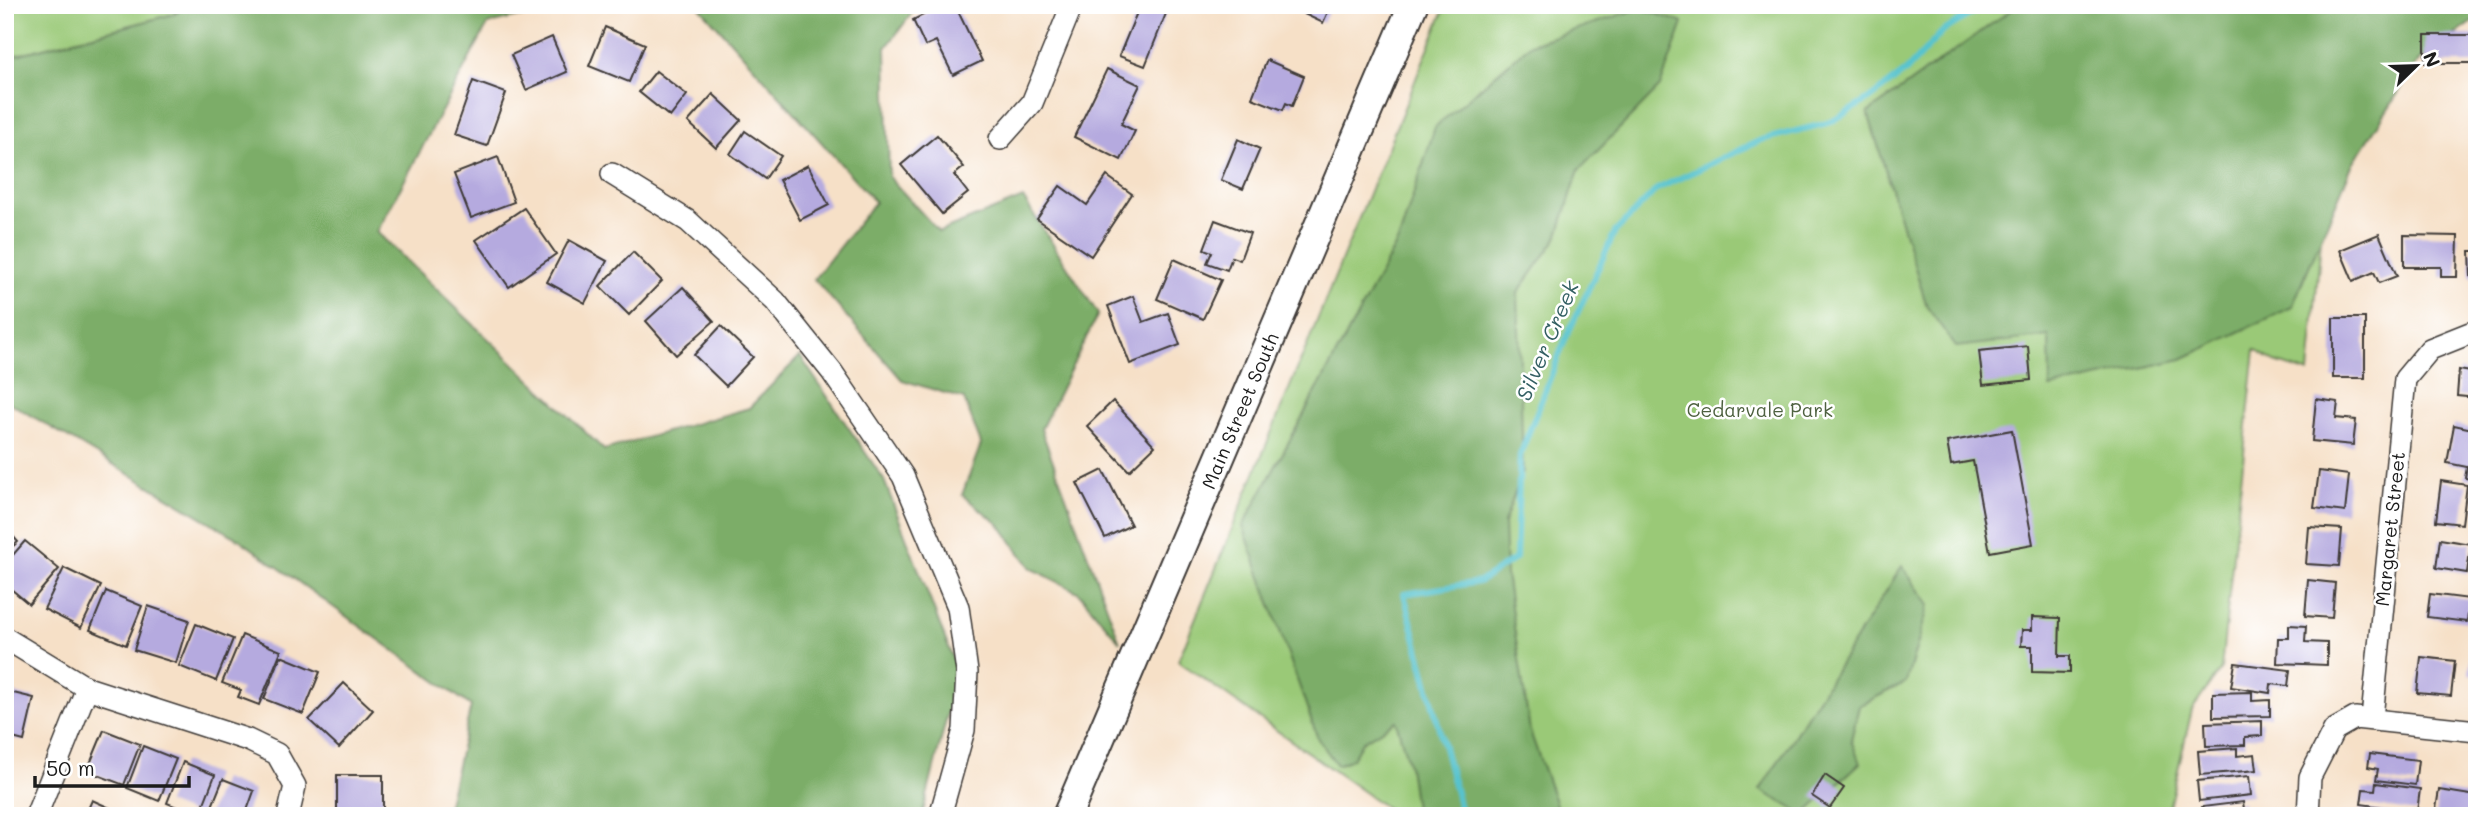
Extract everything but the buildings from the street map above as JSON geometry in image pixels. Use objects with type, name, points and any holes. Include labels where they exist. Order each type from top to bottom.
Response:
[{"type":"street","points":[[1000,139],[1032,103],[1072,5]]},
{"type":"street","name":"Main Street South","points":[[1067,816],[1413,5]]},
{"type":"street","points":[[612,174],[688,221],[775,301],[832,372],[903,476],[958,607],[967,673],[964,730],[940,816]]},
{"type":"street","name":"Margaret Street","points":[[2372,718],[2405,379],[2430,349],[2470,332],[2477,333]]},
{"type":"street","points":[[5,638],[87,688],[248,740],[277,754],[295,786],[288,816]]},
{"type":"street","points":[[36,816],[87,688]]},
{"type":"street","points":[[2308,816],[2310,776],[2334,730],[2356,718],[2477,730]]},
{"type":"green space","points":[[5,5],[191,5],[170,15],[5,58]]},
{"type":"green space","points":[[191,5],[571,5],[488,24],[377,232],[604,450],[749,408],[800,356],[884,480],[958,672],[922,816],[445,816],[471,706],[240,540],[5,400],[5,58],[170,15]]},
{"type":"green space","points":[[698,5],[918,5],[886,48],[889,177],[939,232],[1023,198],[1098,314],[1041,429],[1120,642],[1078,592],[1031,568],[999,524],[962,495],[981,444],[964,399],[902,380],[814,279],[875,202]]},
{"type":"green space","name":"Cedarvale Park","points":[[1446,5],[2342,5],[2309,373],[2275,362],[2255,350],[2221,669],[2192,710],[2167,816],[1398,816],[1178,661]]},
{"type":"green space","points":[[2018,5],[2477,5],[2477,19],[2419,61],[2353,163],[2292,307],[2182,359],[2050,388],[2049,336],[1956,347],[1927,307],[1868,113]]},
{"type":"green space","points":[[1641,8],[1683,23],[1660,87],[1579,170],[1557,238],[1518,293],[1523,471],[1504,523],[1506,574],[1530,731],[1560,816],[1416,816],[1409,766],[1396,721],[1362,742],[1352,759],[1337,765],[1318,739],[1243,526],[1399,239],[1435,127],[1531,44]]},
{"type":"green space","points":[[1902,566],[1929,605],[1906,682],[1859,706],[1851,740],[1860,763],[1804,815],[1760,790]]},
{"type":"waterway","name":"Silver Creek","points":[[1462,816],[1404,594],[1479,582],[1516,558],[1520,455],[1565,340],[1615,232],[1657,189],[1761,140],[1831,122],[1869,99],[1906,71],[1942,32],[1985,5]]}]
